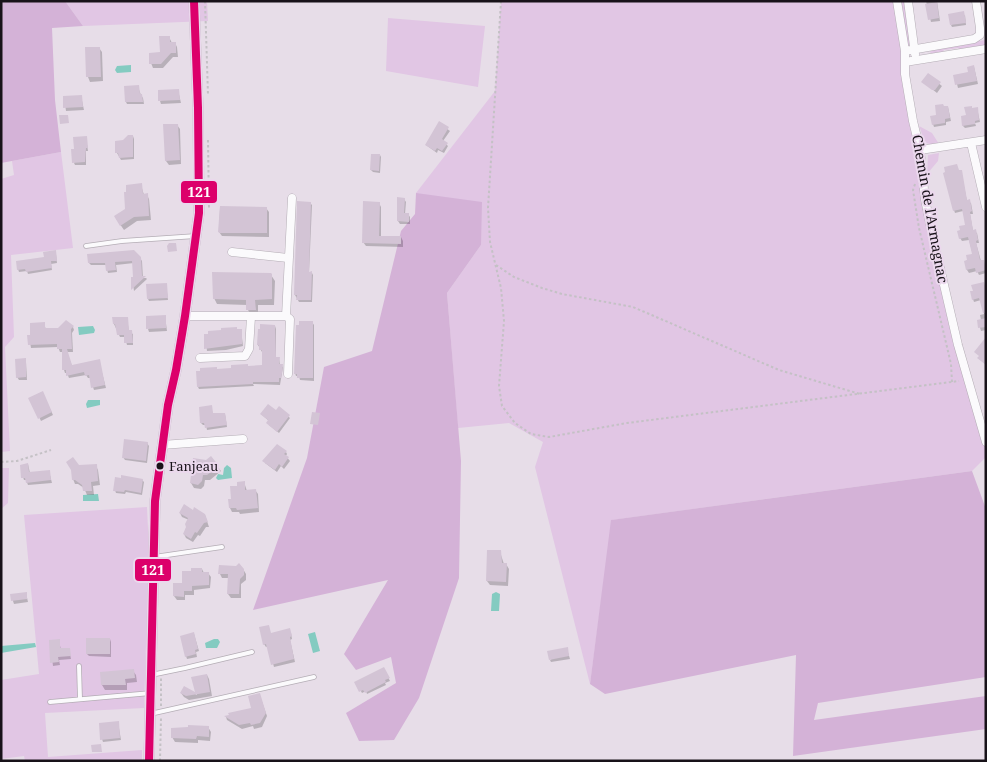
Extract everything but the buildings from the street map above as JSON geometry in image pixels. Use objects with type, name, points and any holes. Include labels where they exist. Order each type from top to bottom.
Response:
[{"type":"street","points":[[149,761],[155,501],[168,404],[185,316],[199,201],[194,1]]},
{"type":"street","name":"Chemin de l'Armagnac","points":[[897,1],[913,121],[920,150],[925,199],[931,229],[967,380],[986,442]]},
{"type":"street","points":[[908,1],[916,61]]},
{"type":"street","points":[[905,51],[974,39],[980,35],[976,1]]},
{"type":"street","points":[[905,62],[986,49]]},
{"type":"street","points":[[920,150],[986,140]]},
{"type":"street","points":[[971,143],[986,207]]},
{"type":"street","points":[[286,316],[292,198]]},
{"type":"street","points":[[232,252],[288,258]]},
{"type":"street","points":[[185,316],[286,316],[290,318],[288,374]]},
{"type":"street","points":[[200,358],[244,356],[250,349],[251,317]]},
{"type":"street","points":[[162,445],[243,440]]},
{"type":"lane","points":[[86,246],[122,241],[196,236]]},
{"type":"lane","points":[[154,556],[222,547]]},
{"type":"lane","points":[[151,675],[252,652]]},
{"type":"lane","points":[[79,666],[80,699]]},
{"type":"lane","points":[[150,714],[314,677]]},
{"type":"lane","points":[[50,702],[151,693]]},
{"type":"path","points":[[501,1],[488,208],[490,242],[501,288],[504,322],[499,386],[502,406],[516,424],[531,434],[549,437],[627,423],[967,380]]},
{"type":"path","points":[[916,180],[913,190],[919,228],[951,364],[952,382]]},
{"type":"path","points":[[496,265],[514,277],[542,288],[562,294],[633,307],[779,370],[861,394]]},
{"type":"path","points":[[1,462],[17,460],[51,450]]},
{"type":"shaded area","points":[[1,1],[65,1],[83,26],[52,28],[55,100],[61,152],[1,163]]},
{"type":"shaded area","points":[[65,1],[207,1],[208,21],[83,26]]},
{"type":"shaded area","points":[[501,1],[894,1],[925,199],[986,442],[986,457],[972,471],[612,520],[590,684],[535,467],[543,442],[509,423],[458,428],[447,293],[481,245],[416,193],[495,91]]},
{"type":"shaded area","points":[[901,1],[905,1],[911,45],[908,48]]},
{"type":"shaded area","points":[[388,18],[485,26],[478,87],[386,71]]},
{"type":"shaded area","points":[[986,38],[986,46],[961,50],[958,48],[944,50],[942,53],[931,55],[930,50],[985,40]]},
{"type":"shaded area","points":[[131,65],[131,72],[117,73],[115,70],[117,66]]},
{"type":"shaded area","points":[[919,126],[932,133],[939,144],[927,143]]},
{"type":"shaded area","points":[[61,152],[73,248],[11,255],[14,337],[5,347],[10,451],[1,452],[1,179],[14,175],[12,161]]},
{"type":"shaded area","points":[[939,153],[938,161],[927,174],[928,155]]},
{"type":"shaded area","points":[[416,193],[482,202],[481,245],[447,293],[461,461],[459,578],[419,698],[394,740],[359,741],[346,713],[396,683],[391,657],[356,670],[344,654],[388,580],[253,610],[307,458],[324,367],[372,351],[401,231],[415,214]]},
{"type":"shaded area","points":[[93,326],[94,333],[79,335],[78,327]]},
{"type":"shaded area","points":[[88,400],[100,400],[100,405],[87,408]]},
{"type":"shaded area","points":[[227,465],[231,468],[232,478],[218,480],[216,478],[218,474],[223,475],[224,468]]},
{"type":"shaded area","points":[[1,468],[9,468],[8,503],[1,509]]},
{"type":"shaded area","points":[[972,471],[986,509],[986,677],[818,703],[814,720],[986,696],[986,729],[793,756],[796,655],[605,694],[590,684],[611,520]]},
{"type":"shaded area","points":[[98,494],[99,501],[83,501],[83,495]]},
{"type":"shaded area","points":[[147,507],[149,550],[144,708],[45,713],[48,757],[142,750],[142,761],[25,761],[24,756],[1,759],[1,680],[39,674],[24,515]]},
{"type":"shaded area","points":[[496,592],[500,594],[499,611],[491,611],[492,594]]},
{"type":"shaded area","points":[[315,632],[320,651],[313,653],[308,634]]},
{"type":"shaded area","points":[[218,639],[220,642],[217,648],[206,648],[205,643]]},
{"type":"shaded area","points":[[35,643],[36,647],[1,653],[1,646]]},
{"type":"transit line","name":"121","points":[[149,761],[155,501],[168,405],[185,316],[199,213],[194,1]]},
{"type":"place","name":"Fanjeau","points":[[160,466]]}]
